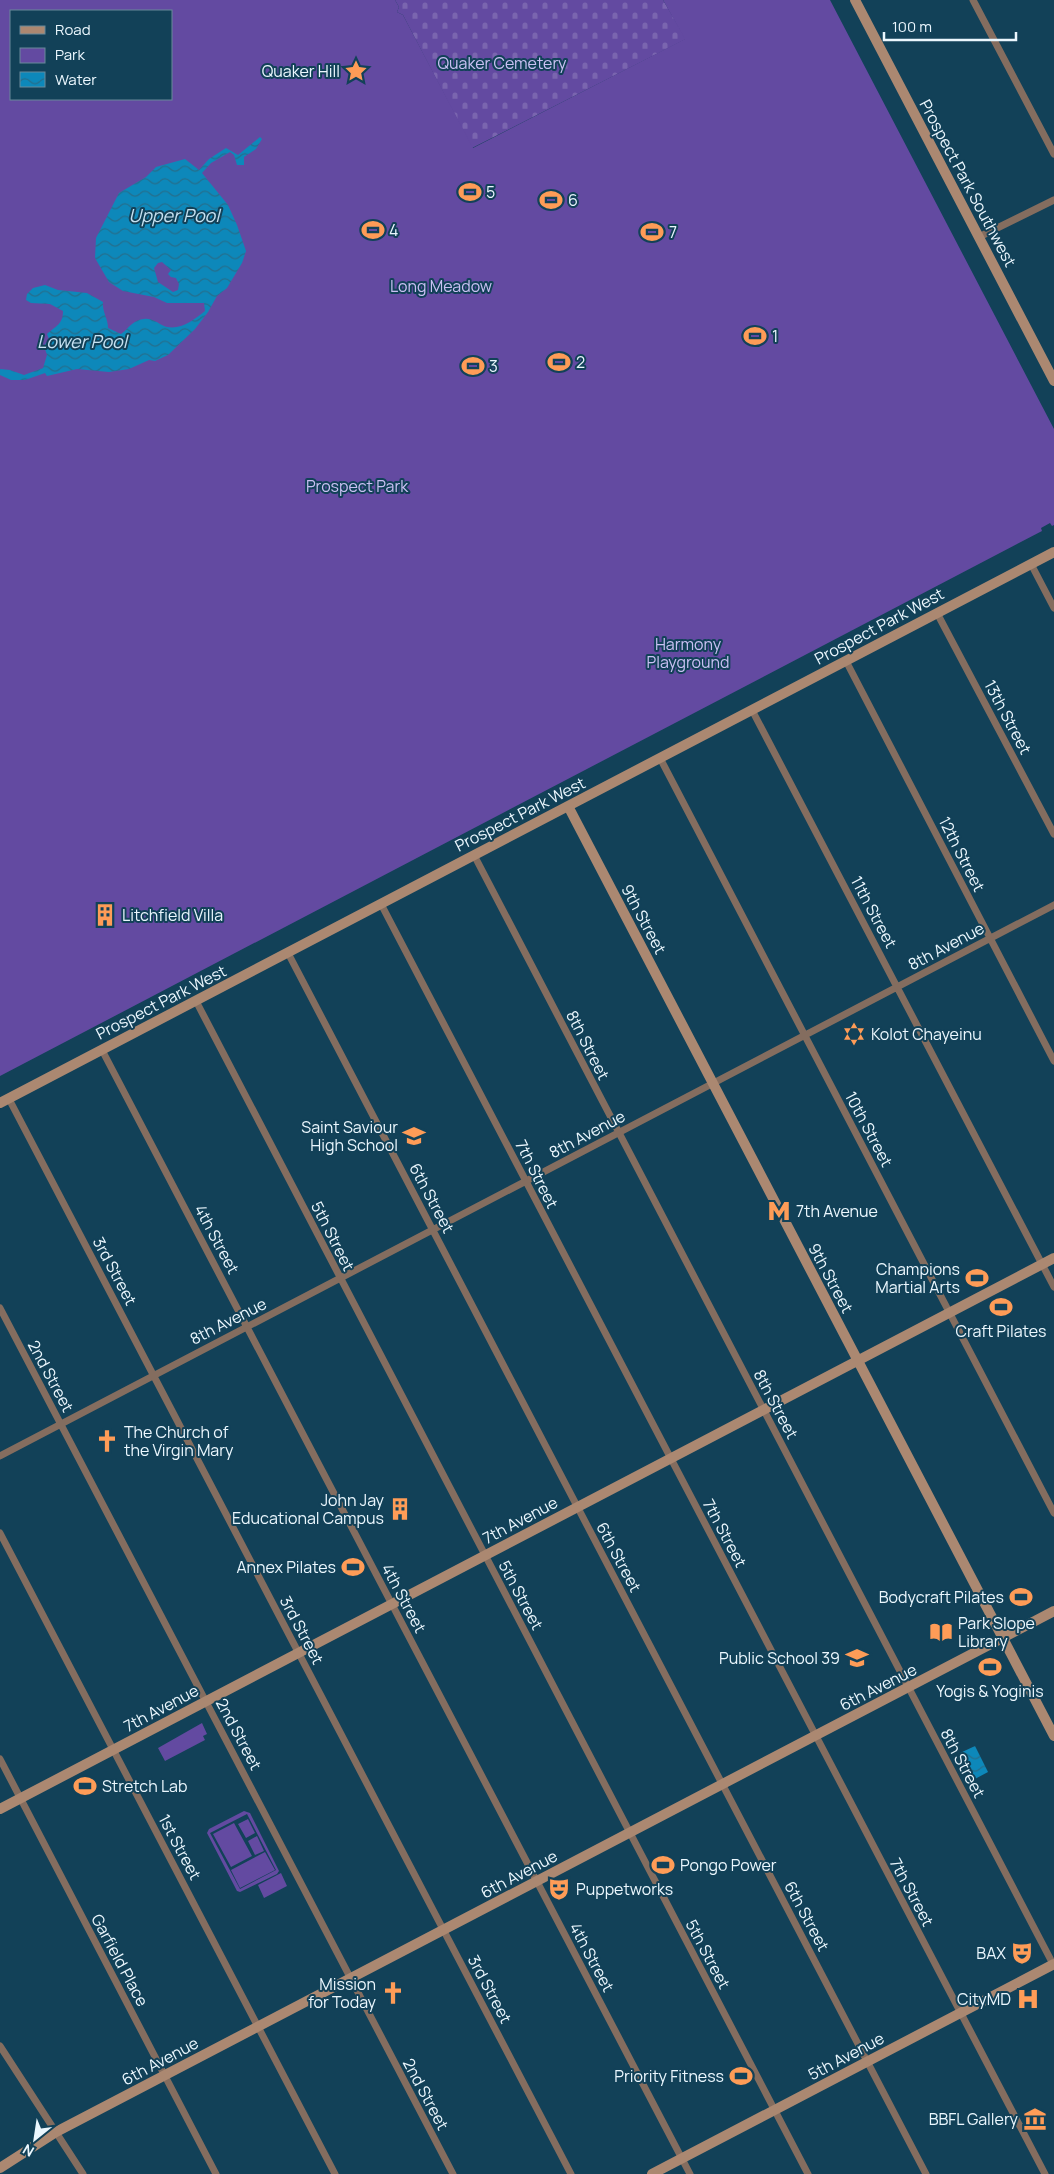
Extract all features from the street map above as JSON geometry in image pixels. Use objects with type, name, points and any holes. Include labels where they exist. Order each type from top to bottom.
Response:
[{"type":"street","name":"Prospect Park Southwest","points":[[855,0],[1054,381]]},
{"type":"street","points":[[973,0],[1054,154]]},
{"type":"street","points":[[979,237],[1054,200]]},
{"type":"street","name":"Prospect Park West","points":[[4,1101],[1054,552]]},
{"type":"street","points":[[1031,564],[1054,608]]},
{"type":"street","name":"13th Street","points":[[937,613],[1054,834]]},
{"type":"street","name":"12th Street","points":[[846,661],[1054,1060]]},
{"type":"street","name":"11th Street","points":[[752,710],[1054,1286]]},
{"type":"street","name":"10th Street","points":[[660,758],[1054,1513]]},
{"type":"street","name":"9th Street","points":[[568,806],[1054,1736]]},
{"type":"street","name":"8th Street","points":[[474,855],[1054,1965]]},
{"type":"street","name":"7th Street","points":[[381,904],[1045,2174]]},
{"type":"street","name":"8th Avenue","points":[[0,1456],[1054,905]]},
{"type":"street","name":"6th Street","points":[[288,953],[926,2174]]},
{"type":"street","name":"5th Street","points":[[196,1001],[808,2174]]},
{"type":"street","name":"4th Street","points":[[102,1050],[690,2174]]},
{"type":"street","name":"3rd Street","points":[[4,1101],[154,1376],[571,2174]]},
{"type":"street","name":"7th Avenue","points":[[0,1809],[1054,1258]]},
{"type":"street","name":"2nd Street","points":[[0,1308],[453,2174]]},
{"type":"street","name":"1st Street","points":[[0,1533],[335,2174]]},
{"type":"street","name":"6th Avenue","points":[[0,2168],[56,2132],[1054,1611]]},
{"type":"street","name":"Garfield Place","points":[[0,1759],[216,2174]]},
{"type":"street","name":"5th Avenue","points":[[652,2174],[1054,1965]]},
{"type":"street","points":[[0,2046],[83,2174]]},
{"type":"green space","name":"Prospect Park","points":[[0,0],[395,0],[399,7],[397,12],[403,15],[473,148],[685,39],[663,0],[830,0],[1054,429],[1054,525],[1052,526],[1050,523],[1041,528],[1042,531],[0,1076]]},
{"type":"green space","name":"Quaker Cemetery","points":[[395,0],[663,0],[686,39],[472,148],[403,15],[397,12],[399,7]]},
{"type":"green space","points":[[202,1723],[207,1734],[203,1736],[205,1740],[165,1761],[158,1748]]},
{"type":"green space","points":[[244,1811],[250,1813],[279,1871],[277,1874],[240,1892],[237,1891],[207,1833],[209,1829]],"holes":[[[247,1814],[276,1870],[240,1889],[210,1833]]]},
{"type":"green space","points":[[248,1819],[255,1833],[246,1838],[238,1824]]},
{"type":"green space","points":[[234,1823],[252,1856],[231,1867],[213,1834]]},
{"type":"green space","points":[[257,1836],[264,1851],[255,1855],[248,1841]]},
{"type":"green space","points":[[265,1852],[275,1870],[240,1888],[231,1870]]},
{"type":"green space","points":[[281,1873],[287,1886],[264,1898],[258,1885]]},
{"type":"water","name":"Upper Pool","points":[[260,137],[262,139],[256,149],[244,157],[244,165],[237,165],[234,155],[230,152],[211,163],[202,173],[228,205],[237,225],[246,251],[242,263],[227,288],[217,296],[195,329],[168,355],[155,361],[149,360],[129,369],[109,372],[77,369],[47,376],[45,373],[25,380],[11,380],[0,375],[0,369],[24,375],[43,368],[47,355],[44,346],[49,339],[47,334],[62,319],[63,311],[50,304],[31,303],[26,300],[27,294],[33,288],[45,285],[58,290],[87,293],[103,302],[108,328],[121,334],[140,319],[149,319],[168,327],[173,327],[191,321],[205,311],[204,303],[167,303],[154,297],[123,291],[109,282],[95,258],[96,238],[119,193],[146,177],[156,167],[185,159],[199,170],[209,159],[226,148],[238,155]],"holes":[[[162,262],[171,270],[168,274],[176,278],[179,284],[178,290],[173,292],[158,282],[154,268],[158,263]]]},
{"type":"water","points":[[975,1746],[988,1772],[973,1780],[960,1753]]},
{"type":"place","name":"Quaker Hill","points":[[356,71]]},
{"type":"place","name":"5","points":[[470,192]]},
{"type":"place","name":"6","points":[[551,200]]},
{"type":"place","name":"4","points":[[373,230]]},
{"type":"place","name":"7","points":[[652,232]]},
{"type":"place","name":"1","points":[[755,336]]},
{"type":"place","name":"2","points":[[559,362]]},
{"type":"place","name":"3","points":[[473,366]]},
{"type":"place","name":"Litchfield Villa","points":[[105,915]]},
{"type":"place","name":"Kolot Chayeinu","points":[[854,1034]]},
{"type":"place","name":"Saint Saviour High School","points":[[414,1136]]},
{"type":"place","name":"7th Avenue","points":[[779,1211]]},
{"type":"place","name":"Champions Martial Arts","points":[[977,1278]]},
{"type":"place","name":"Craft Pilates","points":[[1001,1307]]},
{"type":"place","name":"The Church of the Virgin Mary","points":[[107,1441]]},
{"type":"place","name":"John Jay Educational Campus","points":[[400,1509]]},
{"type":"place","name":"Annex Pilates","points":[[353,1567]]},
{"type":"place","name":"Bodycraft Pilates","points":[[1021,1597]]},
{"type":"place","name":"Park Slope Library","points":[[941,1632]]},
{"type":"place","name":"Public School 39","points":[[857,1658]]},
{"type":"place","name":"Yogis & Yoginis","points":[[990,1667]]},
{"type":"place","name":"Stretch Lab","points":[[85,1786]]},
{"type":"place","name":"Pongo Power","points":[[663,1865]]},
{"type":"place","name":"Puppetworks","points":[[559,1889]]},
{"type":"place","name":"BAX","points":[[1022,1953]]},
{"type":"place","name":"Mission for Today","points":[[393,1993]]},
{"type":"place","name":"CityMD","points":[[1028,1999]]},
{"type":"place","name":"Priority Fitness","points":[[741,2076]]},
{"type":"place","name":"BBFL Gallery","points":[[1035,2119]]},
{"type":"park label","name":"Long Meadow","points":[[441,286]]},
{"type":"park label","name":"Harmony Playground","points":[[688,653]]},
{"type":"water label","name":"Lower Pool","points":[[82,341]]}]
